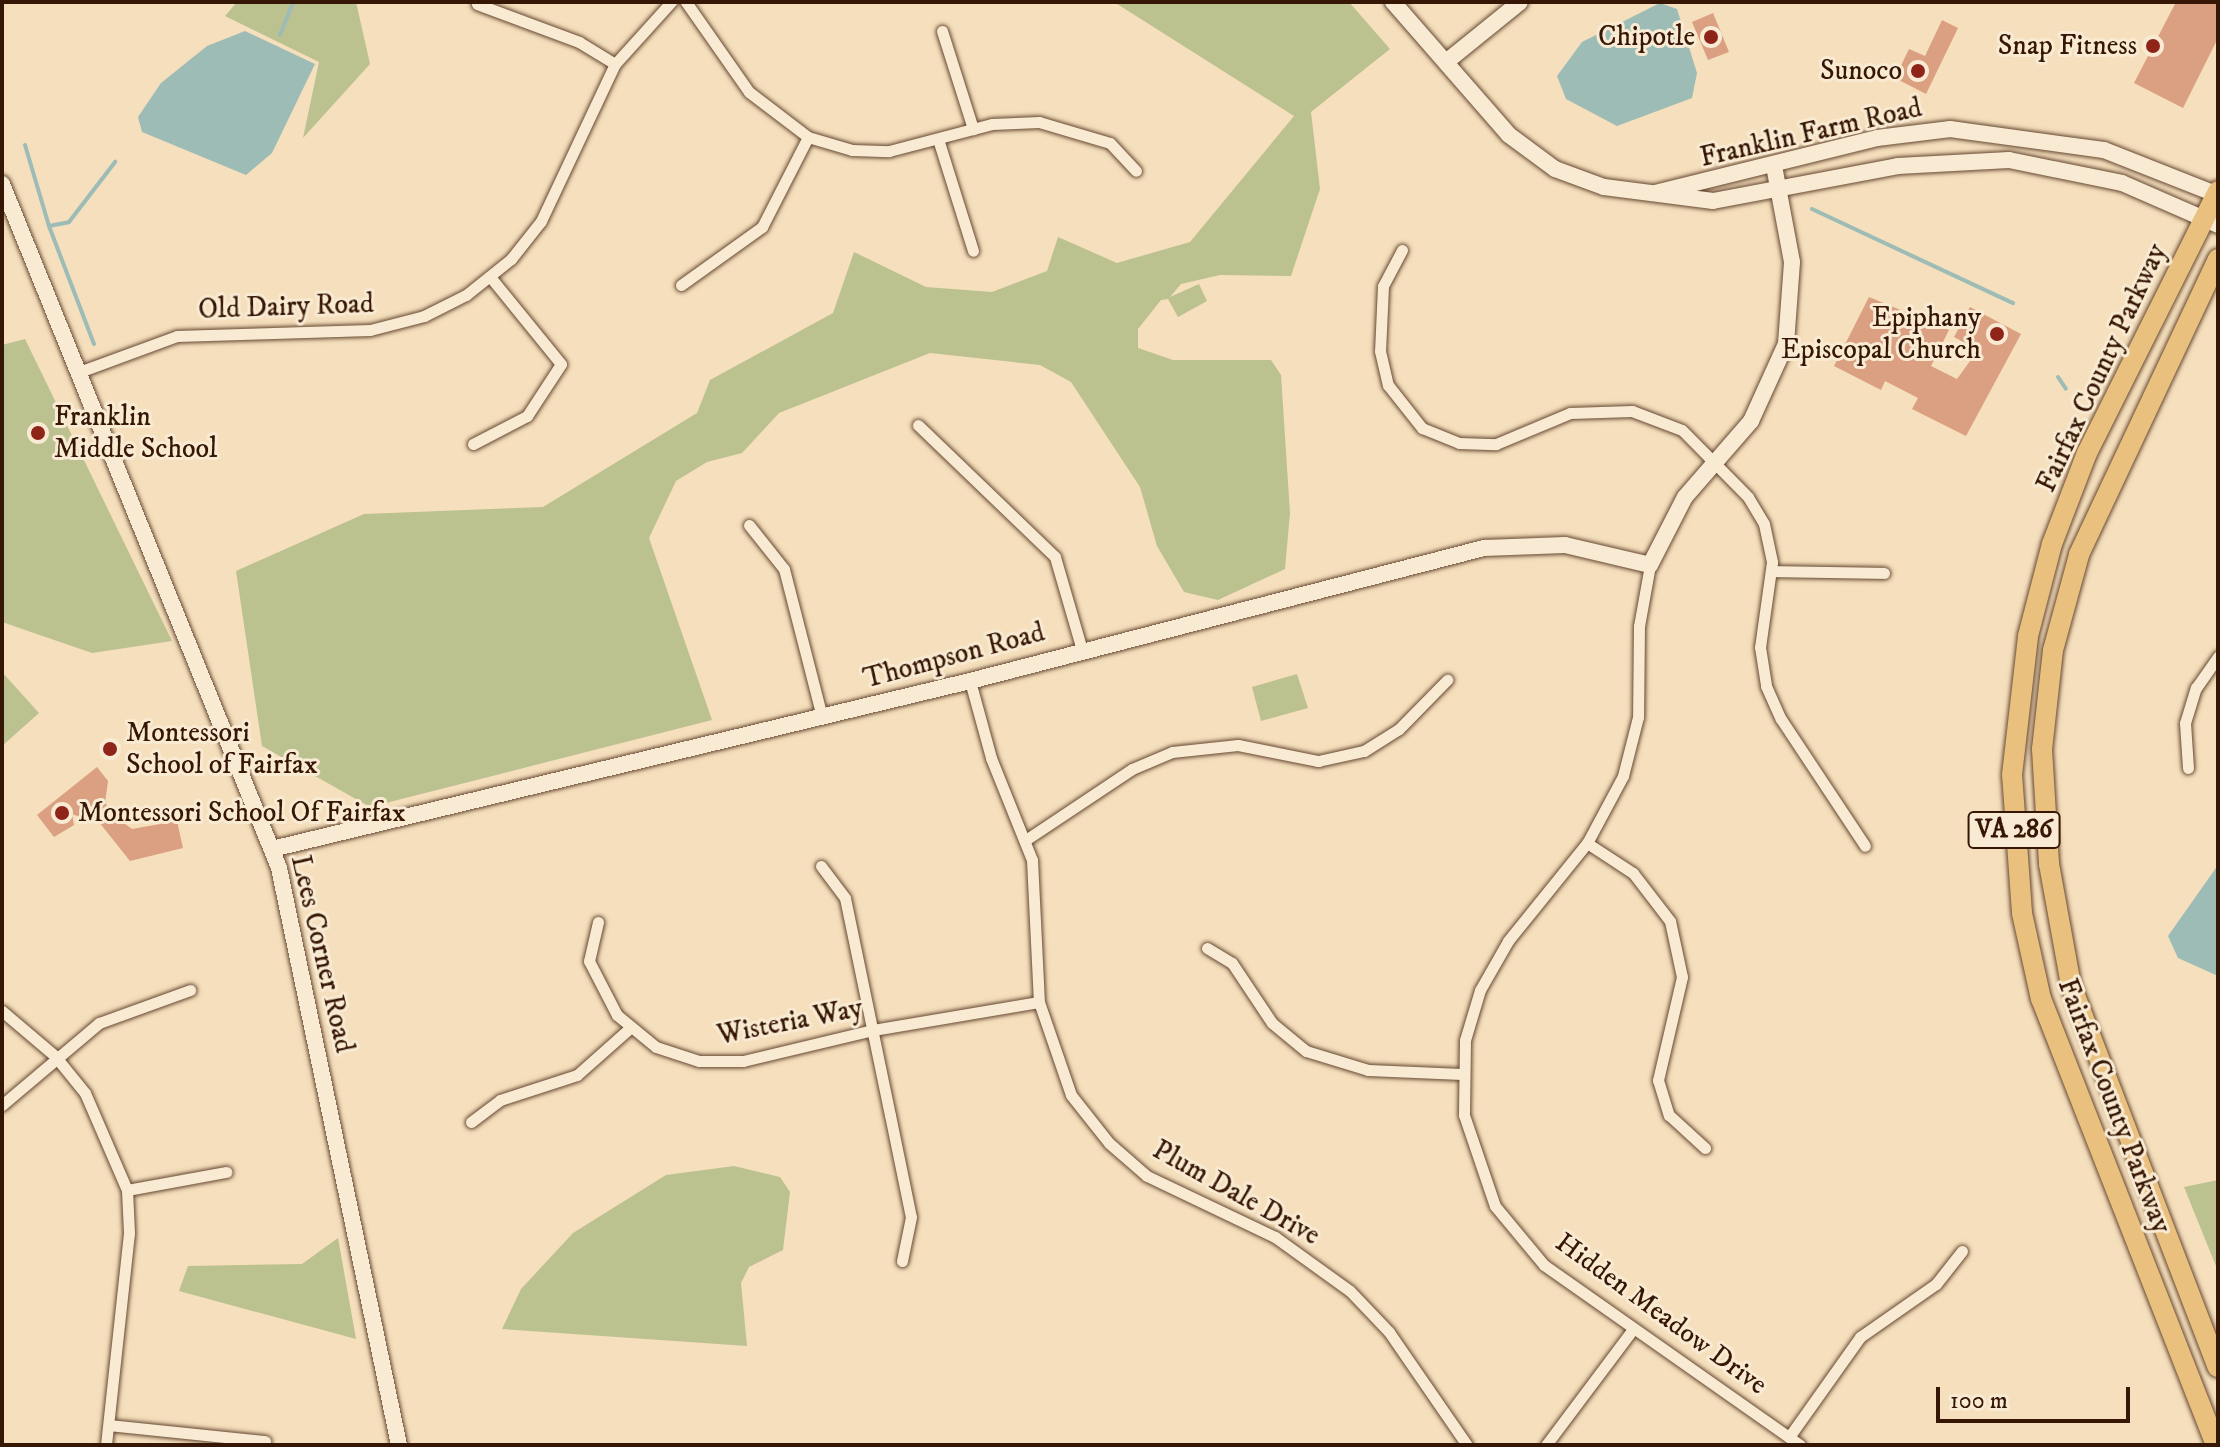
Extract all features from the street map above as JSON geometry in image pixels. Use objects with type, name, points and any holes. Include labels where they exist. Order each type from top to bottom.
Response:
[{"type":"highway","name":"Fairfax County Parkway","points":[[2216,1445],[2041,999],[2022,913],[2012,775],[2026,647],[2052,544],[2087,453],[2211,222],[2218,193]]},
{"type":"highway","name":"Fairfax County Parkway","points":[[2218,259],[2079,555],[2053,650],[2042,761],[2050,879],[2071,985],[2218,1367]]},
{"type":"street","name":"Old Dairy Road","points":[[79,372],[189,334],[344,332],[395,325],[436,311],[491,278],[541,221],[615,64],[671,2]]},
{"type":"street","points":[[686,2],[749,92],[808,137],[867,152],[1015,121],[1064,127],[1110,143],[1136,171]]},
{"type":"street","name":"Franklin Farm Road","points":[[1393,2],[1509,135],[1535,156],[1581,180],[1692,202],[1780,192],[1924,162],[2009,160],[2099,176],[2211,222]]},
{"type":"street","points":[[1446,62],[1520,2]]},
{"type":"street","points":[[477,4],[579,42],[615,64]]},
{"type":"street","points":[[942,31],[973,129]]},
{"type":"street","name":"Franklin Farm Road","points":[[1645,194],[1774,166],[1877,138],[1988,130],[2118,154],[2218,193]]},
{"type":"street","points":[[681,285],[762,227],[808,137]]},
{"type":"street","points":[[938,139],[973,251]]},
{"type":"street","name":"Hidden Meadow Drive","points":[[1774,166],[1793,284],[1786,344],[1758,409],[1714,461],[1670,521],[1650,565],[1639,626],[1633,745],[1587,843],[1492,964],[1471,1014],[1462,1074],[1474,1159],[1509,1227],[1544,1265],[1800,1445]]},
{"type":"street","name":"Lees Corner Road","points":[[2,184],[272,849],[294,928],[399,1445]]},
{"type":"street","points":[[1402,250],[1383,286],[1380,351],[1397,401],[1422,428],[1459,443],[1496,444],[1570,413],[1632,411],[1682,430],[1714,461],[1758,513],[1772,571],[1760,647],[1769,695],[1865,846]]},
{"type":"street","points":[[473,444],[527,416],[561,364],[491,278]]},
{"type":"street","points":[[918,425],[1055,557],[1082,650]]},
{"type":"street","points":[[749,525],[784,569],[822,717]]},
{"type":"street","name":"Thompson Road","points":[[272,849],[970,681],[1500,545],[1565,545],[1650,565]]},
{"type":"street","points":[[1772,571],[1884,573]]},
{"type":"street","points":[[2188,768],[2185,723],[2196,688],[2218,656]]},
{"type":"street","points":[[1027,839],[1132,769],[1172,752],[1238,745],[1318,761],[1364,751],[1399,729],[1447,680]]},
{"type":"street","name":"Plum Dale Drive","points":[[970,681],[991,758],[1027,839],[1037,892],[1039,1002],[1058,1069],[1109,1143],[1147,1176],[1275,1237],[1350,1291],[1389,1332],[1467,1445]]},
{"type":"street","points":[[1587,843],[1633,873],[1670,921],[1682,977],[1658,1080],[1669,1115],[1705,1148]]},
{"type":"street","points":[[821,866],[845,898],[873,1030],[911,1217],[902,1261]]},
{"type":"street","name":"Wisteria Way","points":[[598,922],[589,946],[592,975],[630,1028],[670,1053],[721,1063],[873,1030],[1039,1002]]},
{"type":"street","points":[[1207,948],[1232,963],[1272,1023],[1306,1051],[1368,1070],[1462,1074]]},
{"type":"street","points":[[2,1105],[55,1056],[118,1012],[190,990]]},
{"type":"street","points":[[2,1011],[55,1056],[97,1115],[127,1190],[129,1233],[106,1445]]},
{"type":"street","points":[[471,1122],[500,1100],[577,1075],[630,1028]]},
{"type":"street","points":[[127,1190],[226,1172]]},
{"type":"street","points":[[1789,1437],[1860,1337],[1936,1284],[1962,1251]]},
{"type":"street","points":[[1546,1445],[1633,1329]]},
{"type":"street","points":[[109,1425],[265,1441]]},
{"type":"green space","points":[[237,2],[356,2],[370,64],[303,138],[319,62],[225,16]]},
{"type":"green space","points":[[1114,2],[1349,2],[1390,49],[1311,112],[1320,189],[1291,276],[1220,275],[1181,284],[1170,297],[1199,284],[1207,301],[1178,317],[1168,299],[1161,300],[1138,329],[1138,348],[1173,360],[1271,360],[1281,375],[1290,513],[1285,569],[1218,600],[1184,592],[1157,546],[1140,487],[1071,382],[1040,365],[930,353],[779,413],[742,453],[707,462],[676,481],[649,538],[712,720],[370,807],[262,746],[236,571],[364,514],[543,507],[697,413],[710,380],[833,313],[854,252],[926,287],[992,292],[1047,271],[1058,237],[1117,263],[1190,242],[1294,116]]},
{"type":"green space","name":"Franklin Middle School","points":[[25,339],[172,641],[92,653],[2,622],[2,345]]},
{"type":"green space","points":[[2,672],[39,713],[2,746]]},
{"type":"green space","points":[[1297,674],[1308,708],[1261,721],[1252,687]]},
{"type":"green space","points":[[734,1166],[780,1177],[790,1192],[783,1250],[749,1267],[741,1283],[747,1346],[502,1329],[521,1289],[573,1233],[666,1175]]},
{"type":"green space","points":[[2218,1180],[2218,1271],[2184,1187]]},
{"type":"green space","points":[[338,1238],[356,1339],[179,1291],[188,1266],[302,1264]]},
{"type":"water","points":[[1660,3],[1677,9],[1697,73],[1692,98],[1617,126],[1566,99],[1557,76],[1582,42]]},
{"type":"water","points":[[245,31],[315,64],[272,153],[246,175],[142,132],[138,117],[161,83],[207,46]]},
{"type":"water","points":[[2218,865],[2218,976],[2178,958],[2168,936]]},
{"type":"building","points":[[2176,2],[2218,2],[2218,38],[2183,108],[2134,83]]},
{"type":"building","name":"Chipotle","points":[[1713,13],[1729,52],[1708,60],[1692,22]]},
{"type":"building","name":"Sunoco","points":[[1942,20],[1958,28],[1926,94],[1895,78],[1909,49],[1925,56]]},
{"type":"building","name":"Epiphany Episcopal Church","points":[[1869,297],[1949,330],[1931,366],[1957,379],[1978,350],[1954,337],[1970,307],[2021,334],[1966,436],[1912,409],[1918,398],[1885,381],[1881,390],[1834,366]]},
{"type":"building","name":"Montessori School Of Fairfax","points":[[97,767],[108,781],[105,803],[117,818],[132,829],[177,821],[183,848],[130,861],[87,807],[83,818],[72,814],[74,825],[54,837],[37,815]]},
{"type":"waterway","points":[[280,35],[293,2]]},
{"type":"waterway","points":[[25,145],[49,226]]},
{"type":"waterway","points":[[94,344],[49,226],[69,222],[115,162]]},
{"type":"waterway","points":[[1812,209],[2013,303]]},
{"type":"waterway","points":[[2058,377],[2066,389]]},
{"type":"place","name":"Chipotle","points":[[1711,37]]},
{"type":"place","name":"Snap Fitness","points":[[2153,46]]},
{"type":"place","name":"Sunoco","points":[[1918,71]]},
{"type":"place","name":"Epiphany Episcopal Church","points":[[1997,334]]},
{"type":"place","name":"Franklin Middle School","points":[[38,433]]},
{"type":"place","name":"Montessori School of Fairfax","points":[[110,749]]},
{"type":"place","name":"Montessori School Of Fairfax","points":[[62,813]]}]
